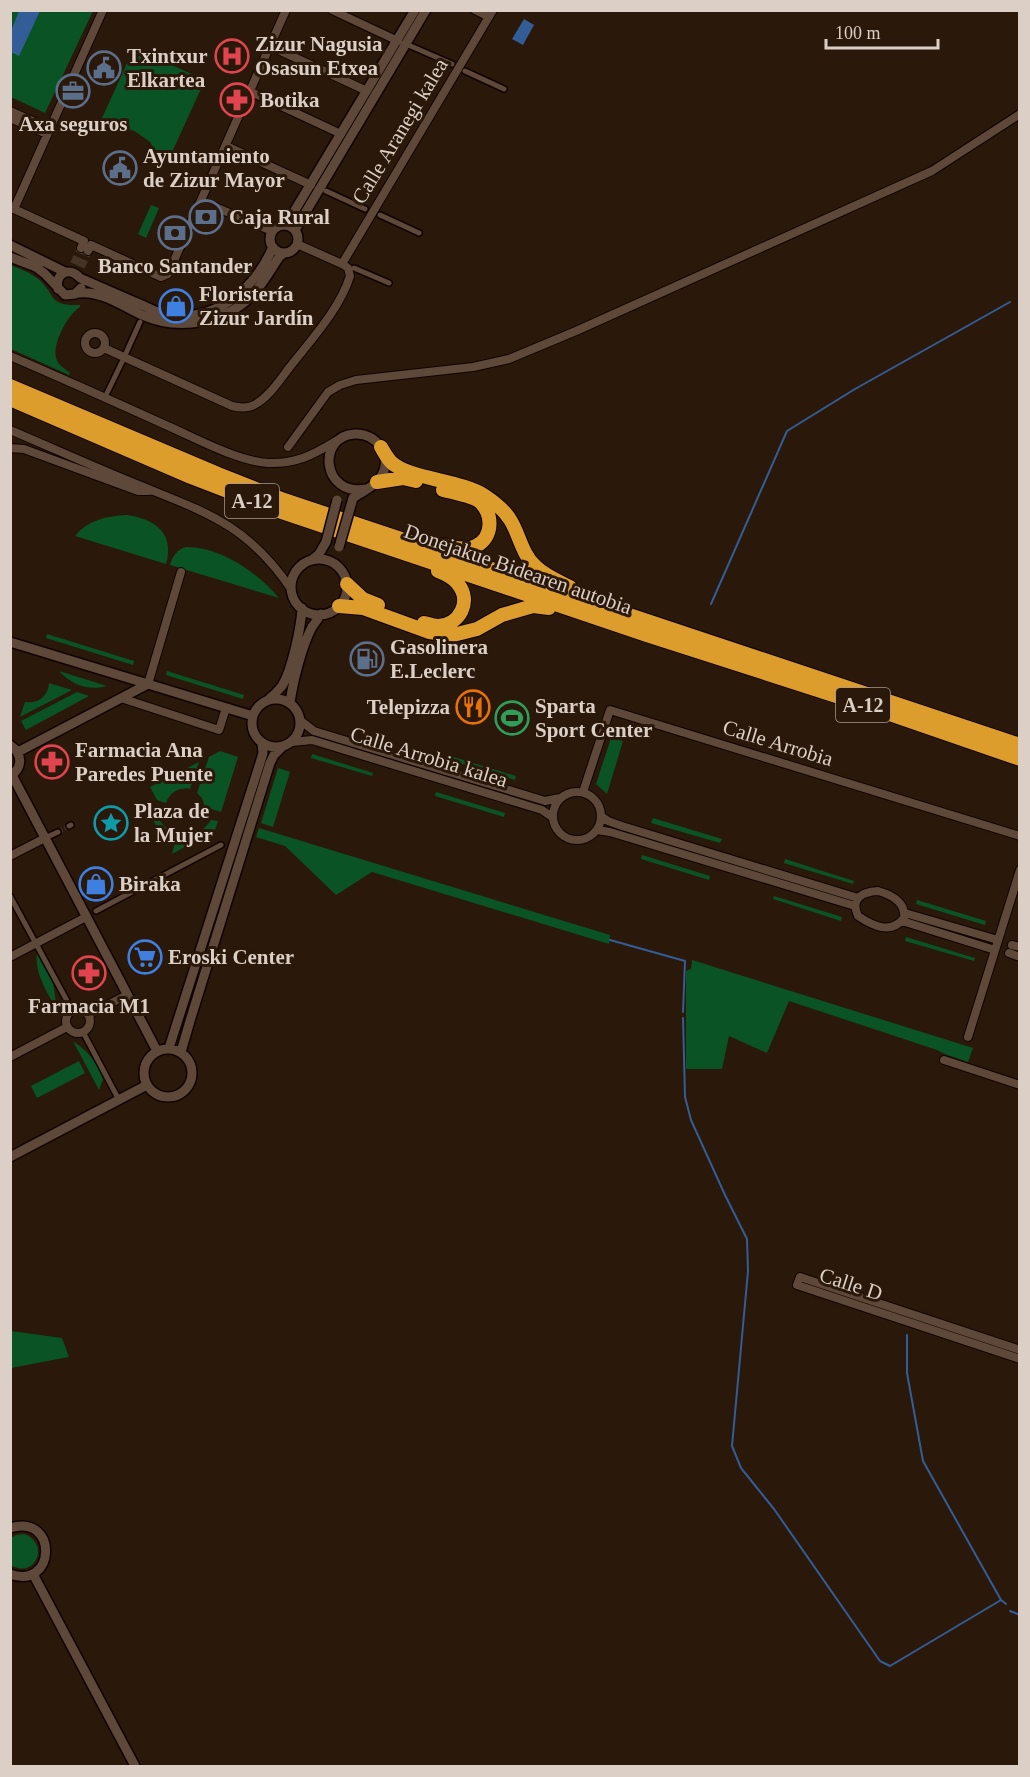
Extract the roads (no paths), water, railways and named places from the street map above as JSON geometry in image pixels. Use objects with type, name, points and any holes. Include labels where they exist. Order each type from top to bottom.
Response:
[{"type":"highway","name":"Donejakue Bidearen autobia","points":[[10,386],[109,429],[273,495],[1020,745]]},
{"type":"highway","name":"Donejakue Bidearen autobia","points":[[10,399],[191,477],[279,511],[1020,759]]},
{"type":"highway","points":[[381,447],[392,463],[405,471],[469,487],[485,496],[510,519],[534,565],[552,578],[609,601],[637,617]]},
{"type":"highway","points":[[372,485],[403,478],[478,500],[488,511],[490,523],[487,536],[477,546],[463,549],[391,534]]},
{"type":"highway","points":[[347,584],[363,599],[421,622],[438,626],[453,622],[462,613],[464,595],[459,585],[449,575],[393,556],[367,541]]},
{"type":"highway","points":[[339,606],[363,608],[429,632],[441,634],[453,635],[477,629],[501,615],[533,606],[647,635]]},
{"type":"highway","points":[[949,721],[965,721],[1020,738]]},
{"type":"street","points":[[103,10],[14,209],[84,241],[85,249],[91,245],[161,277],[168,274],[286,10]]},
{"type":"street","points":[[332,10],[402,42]]},
{"type":"street","points":[[290,227],[402,42],[416,10]]},
{"type":"street","points":[[290,227],[341,134],[368,91],[426,10]]},
{"type":"street","name":"Calle Aranegi kalea","points":[[342,264],[491,14],[474,10]]},
{"type":"street","name":"Calle Aranegi kalea","points":[[402,42],[453,64]]},
{"type":"street","points":[[270,46],[368,91]]},
{"type":"street","name":"Calle Aranegi kalea","points":[[465,71],[504,89]]},
{"type":"street","points":[[251,92],[341,134]]},
{"type":"street","points":[[10,111],[49,132]]},
{"type":"street","points":[[288,447],[328,392],[340,385],[356,380],[473,367],[509,359],[933,171],[1020,114]]},
{"type":"street","points":[[10,118],[49,132]]},
{"type":"street","points":[[226,146],[311,185]]},
{"type":"street","name":"Calle Aranegi kalea","points":[[326,191],[365,210]]},
{"type":"street","points":[[201,201],[272,231]]},
{"type":"street","name":"Calle Aranegi kalea","points":[[380,215],[419,233]]},
{"type":"street","points":[[284,253],[273,247],[272,231],[279,226],[290,227]]},
{"type":"street","points":[[10,257],[36,267],[65,295],[91,292],[145,316],[168,322],[189,323],[206,321],[232,311],[247,300],[256,291],[279,256],[290,252],[297,244],[298,239],[290,227]]},
{"type":"street","points":[[104,348],[232,405],[246,408],[255,405],[267,395],[320,329],[348,284],[350,276],[348,268],[297,244]]},
{"type":"street","points":[[10,245],[75,271],[158,312],[179,315],[205,313],[223,306],[244,291],[260,272],[273,247]]},
{"type":"street","points":[[354,268],[389,283]]},
{"type":"street","points":[[58,289],[59,278],[75,271]]},
{"type":"street","points":[[75,271],[81,282],[78,292]]},
{"type":"street","points":[[126,353],[140,322]]},
{"type":"street","points":[[10,356],[201,440],[254,460],[268,463],[295,461],[316,454],[348,435],[366,435],[375,440],[381,447],[385,465],[382,474],[372,485],[353,498],[339,547],[338,566]]},
{"type":"street","points":[[107,393],[123,360]]},
{"type":"street","points":[[10,430],[197,508],[228,525],[259,548],[291,589],[294,600],[302,608],[314,614],[328,613],[339,606],[347,584],[338,566],[330,561],[313,559]]},
{"type":"street","points":[[339,440],[333,446],[328,463],[335,479],[341,486],[349,489],[358,490],[372,485]]},
{"type":"street","points":[[10,448],[24,449],[138,491],[157,492]]},
{"type":"street","points":[[291,589],[294,573],[299,567],[313,559],[326,542],[341,486]]},
{"type":"street","points":[[18,753],[148,684],[181,573]]},
{"type":"street","points":[[169,1048],[263,753],[262,743],[253,731],[253,716],[261,704],[277,692],[284,683],[298,636],[302,608]]},
{"type":"street","points":[[290,703],[307,639],[321,614]]},
{"type":"street","points":[[10,642],[253,716]]},
{"type":"street","points":[[121,698],[219,730],[226,708]]},
{"type":"street","points":[[181,1052],[270,763],[274,755],[282,747],[292,742],[300,730],[301,721],[297,709],[282,699],[268,700]]},
{"type":"street","name":"Calle Arrobia","points":[[583,792],[610,710],[1020,836]]},
{"type":"street","name":"Calle Arrobia kalea","points":[[301,721],[314,731],[545,801],[560,798]]},
{"type":"street","name":"Calle Arrobia kalea","points":[[292,742],[312,740],[542,810],[552,817]]},
{"type":"street","points":[[262,743],[282,747]]},
{"type":"street","points":[[10,745],[18,753],[20,765],[11,776],[156,1051]]},
{"type":"street","points":[[575,791],[583,792],[596,801],[600,808],[601,816],[597,830],[584,839],[568,839],[557,830],[552,817],[553,810],[560,798],[575,791]]},
{"type":"street","points":[[601,816],[622,826],[858,898]]},
{"type":"street","points":[[597,830],[855,906]]},
{"type":"street","points":[[10,856],[58,832]]},
{"type":"street","points":[[96,911],[221,845]]},
{"type":"street","points":[[968,1037],[1020,870]]},
{"type":"street","points":[[864,893],[886,893],[902,904],[903,917],[898,925],[889,928],[873,926],[858,916],[855,906],[858,898],[864,893]]},
{"type":"street","points":[[10,896],[72,1010]]},
{"type":"street","points":[[10,957],[86,917]]},
{"type":"street","points":[[903,917],[998,940]]},
{"type":"street","points":[[903,917],[995,950]]},
{"type":"street","points":[[1009,954],[1020,957]]},
{"type":"street","points":[[88,1015],[127,995]]},
{"type":"street","points":[[72,1010],[83,1010],[88,1015],[89,1027],[83,1032],[72,1032],[67,1027],[66,1016],[72,1010]]},
{"type":"street","points":[[10,1056],[67,1027]]},
{"type":"street","points":[[83,1032],[119,1100]]},
{"type":"street","points":[[169,1048],[181,1052],[189,1060],[193,1073],[192,1081],[186,1089],[179,1095],[166,1097],[154,1093],[147,1085],[144,1071],[149,1057],[156,1051],[169,1048]]},
{"type":"street","points":[[944,1060],[1020,1085]]},
{"type":"street","points":[[11,1154],[147,1085]]},
{"type":"street","name":"Calle D","points":[[1020,1350],[800,1277],[797,1285],[1020,1359]]},
{"type":"street","points":[[10,1528],[26,1526],[32,1528],[45,1543],[45,1560],[38,1570],[33,1574],[21,1576],[10,1574]]},
{"type":"street","points":[[33,1574],[135,1767]]},
{"type":"water","points":[[19,11],[40,11],[19,56],[11,52],[11,31]]},
{"type":"water","points":[[524,19],[534,25],[523,45],[512,39]]},
{"type":"waterway","points":[[711,604],[787,431],[855,389],[1010,302]]},
{"type":"waterway","points":[[610,940],[685,961],[683,1012]]},
{"type":"waterway","points":[[683,1018],[685,1097],[691,1120],[747,1239],[748,1271],[732,1446],[741,1468],[774,1509],[880,1661],[890,1666],[1001,1600]]},
{"type":"waterway","points":[[907,1335],[907,1373],[923,1461],[1001,1600],[1006,1604]]},
{"type":"waterway","points":[[1010,1611],[1020,1615]]},
{"type":"tunnel","points":[[74,264],[81,248]]},
{"type":"tunnel","points":[[81,267],[88,251]]},
{"type":"tunnel","points":[[58,832],[69,826]]},
{"type":"place","name":"Zizur Nagusia Osasun Etxea","points":[[232,56]]},
{"type":"place","name":"Txintxur Elkartea","points":[[104,68]]},
{"type":"place","name":"Axa seguros","points":[[73,91]]},
{"type":"place","name":"Botika","points":[[237,100]]},
{"type":"place","name":"Ayuntamiento de Zizur Mayor","points":[[120,168]]},
{"type":"place","name":"Caja Rural","points":[[206,217]]},
{"type":"place","name":"Banco Santander","points":[[175,233]]},
{"type":"place","name":"Floristería Zizur Jardín","points":[[176,306]]},
{"type":"place","name":"Gasolinera E.Leclerc","points":[[367,659]]},
{"type":"place","name":"Telepizza","points":[[473,707]]},
{"type":"place","name":"Sparta Sport Center","points":[[512,718]]},
{"type":"place","name":"Farmacia Ana Paredes Puente","points":[[52,762]]},
{"type":"place","name":"Plaza de la Mujer","points":[[111,823]]},
{"type":"place","name":"Biraka","points":[[96,884]]},
{"type":"place","name":"Eroski Center","points":[[145,957]]},
{"type":"place","name":"Farmacia M1","points":[[89,973]]}]
